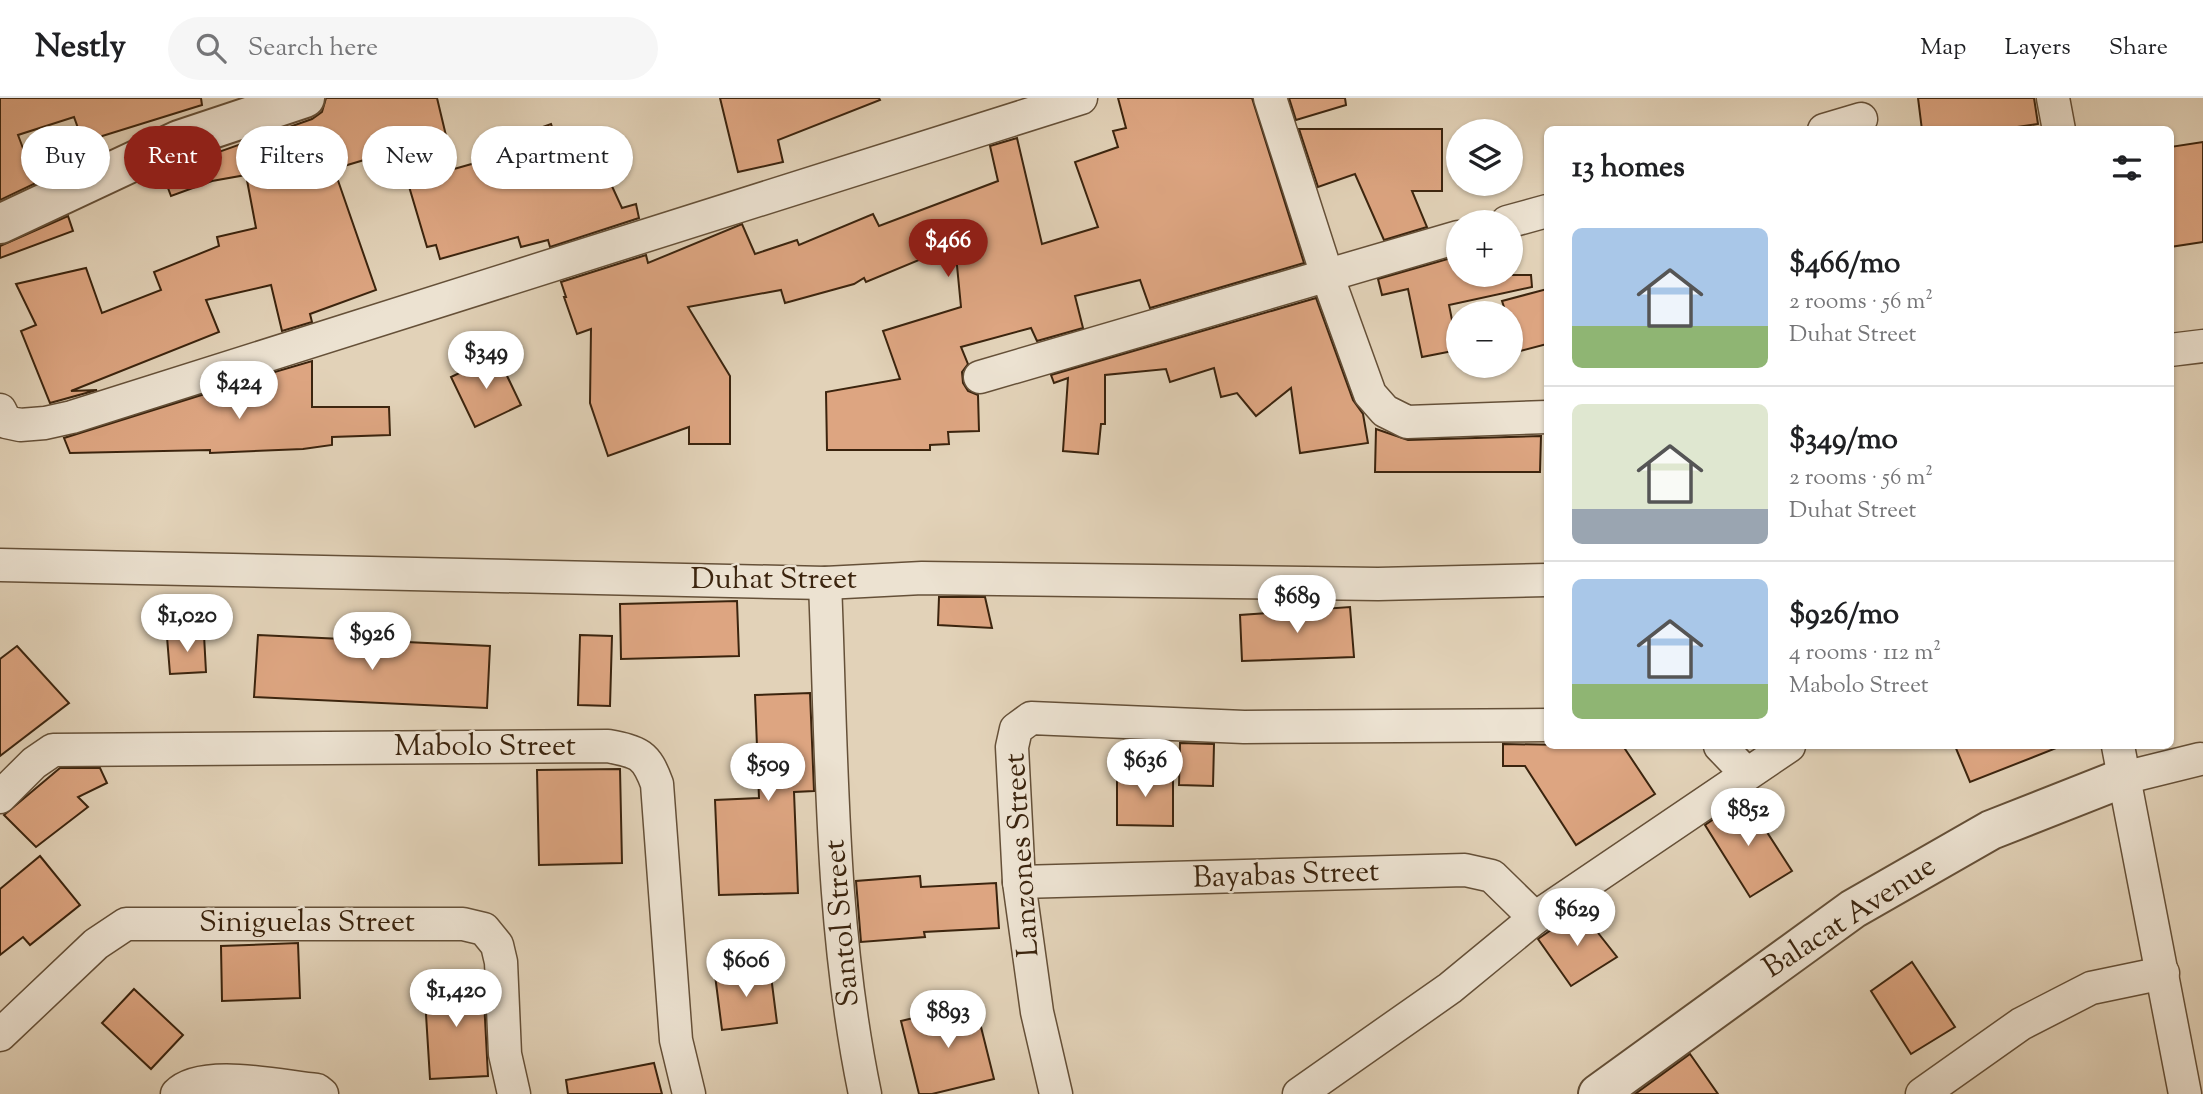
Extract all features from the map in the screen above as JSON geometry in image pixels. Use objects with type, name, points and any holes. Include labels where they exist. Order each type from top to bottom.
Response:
[{"type":"street","points":[[0,224],[179,140],[305,98]]},
{"type":"street","points":[[0,410],[6,422],[20,425],[72,417],[1081,98]]},
{"type":"street","points":[[1270,98],[1327,275],[1370,394],[1385,411],[1407,422],[1544,417]]},
{"type":"street","points":[[2053,98],[2058,126]]},
{"type":"street","points":[[1834,126],[1860,115]]},
{"type":"street","points":[[1523,218],[1544,212]]},
{"type":"street","points":[[980,377],[1446,240]]},
{"type":"street","points":[[2174,350],[2203,346]]},
{"type":"street","name":"Duhat Street","points":[[0,565],[825,583],[922,578],[1378,584],[1544,580]]},
{"type":"street","name":"Santol Street","points":[[825,583],[840,940],[852,1033],[865,1094]]},
{"type":"street","name":"Lanzones Street","points":[[1056,1094],[1037,1012],[1019,882],[1012,747],[1016,729],[1031,718],[1244,727],[1544,725]]},
{"type":"street","name":"Mabolo Street","points":[[0,797],[34,763],[53,750],[608,746],[632,751],[648,760],[657,784],[676,1040],[689,1094]]},
{"type":"street","points":[[1723,749],[1746,773]]},
{"type":"street","points":[[1299,1094],[1450,988],[1535,918],[1784,749]]},
{"type":"street","points":[[2185,1094],[2121,762],[2200,758]]},
{"type":"street","name":"Balacat Avenue","points":[[1598,1094],[1853,909],[1991,830],[2121,762]]},
{"type":"street","name":"Bayabas Street","points":[[1019,882],[1465,870],[1492,876],[1535,918]]},
{"type":"street","name":"Siniguelas Street","points":[[0,1035],[96,944],[125,924],[463,924],[484,929],[496,945],[501,962],[505,1054],[514,1094]]},
{"type":"street","points":[[1922,1094],[2021,1024],[2091,988],[2163,972]]},
{"type":"street","points":[[177,1094],[186,1085],[210,1080],[317,1090],[322,1094]]},
{"type":"building","points":[[0,98],[201,98],[202,105],[134,126],[124,126],[124,129],[110,134],[110,126],[77,126],[74,117],[46,126],[21,126],[21,134],[18,135],[21,143],[21,189],[23,189],[0,200]]},
{"type":"building","points":[[326,98],[437,98],[444,126],[362,126],[362,161],[348,165],[348,126],[292,126],[322,112]]},
{"type":"building","points":[[720,98],[880,100],[778,140],[783,162],[738,172]]},
{"type":"building","points":[[1118,98],[1252,98],[1304,263],[1150,308],[1140,280],[1075,296],[1083,328],[1037,341],[1031,328],[961,347],[968,364],[962,372],[963,383],[968,391],[978,395],[979,431],[948,432],[949,444],[930,445],[930,450],[827,450],[826,392],[900,379],[883,331],[961,307],[955,245],[866,282],[864,278],[854,284],[785,303],[781,290],[688,307],[730,376],[730,444],[689,444],[689,427],[608,456],[590,403],[591,329],[577,334],[561,282],[646,255],[648,263],[742,224],[755,254],[797,240],[799,245],[873,214],[879,226],[998,181],[990,146],[1017,138],[1042,244],[1098,227],[1075,162],[1118,147],[1113,131],[1126,128]]},
{"type":"building","points":[[1289,98],[1345,98],[1346,105],[1296,120]]},
{"type":"building","points":[[1918,98],[2034,98],[2038,124],[2024,126],[1922,126]]},
{"type":"building","points":[[1299,129],[1442,129],[1442,191],[1412,191],[1427,227],[1384,240],[1355,174],[1318,187]]},
{"type":"building","points":[[2203,142],[2203,242],[2174,246],[2174,146]]},
{"type":"building","points":[[236,146],[236,177],[222,179],[222,151]]},
{"type":"building","points":[[471,164],[471,189],[613,189],[622,208],[636,204],[639,218],[550,247],[548,240],[521,247],[518,237],[440,259],[436,245],[427,247],[410,189],[457,189],[457,168]]},
{"type":"building","points":[[168,189],[190,189],[171,196]]},
{"type":"building","points":[[249,189],[341,189],[376,290],[310,314],[312,322],[282,331],[271,285],[206,300],[219,332],[71,391],[97,390],[50,403],[21,331],[36,325],[16,284],[86,268],[102,313],[161,290],[154,272],[219,246],[217,237],[256,228]]},
{"type":"building","points":[[68,216],[73,231],[0,258],[0,246]]},
{"type":"building","points":[[1446,259],[1446,287],[1523,287],[1523,275],[1531,275],[1532,287],[1467,301],[1446,301],[1446,352],[1422,357],[1408,289],[1382,295],[1378,279]]},
{"type":"building","points":[[1544,290],[1544,345],[1523,350],[1523,301],[1502,301]]},
{"type":"building","points":[[1316,298],[1353,400],[1363,414],[1368,443],[1300,453],[1291,388],[1256,416],[1237,393],[1221,397],[1214,368],[1170,382],[1166,369],[1105,375],[1105,424],[1101,424],[1098,454],[1063,451],[1068,378],[1054,383],[1051,375]]},
{"type":"building","points":[[497,355],[521,405],[475,427],[451,377]]},
{"type":"building","points":[[312,361],[312,407],[389,407],[390,435],[332,437],[332,445],[303,449],[210,453],[210,450],[70,453],[64,438],[240,383],[261,382],[261,376]]},
{"type":"building","points":[[1376,429],[1408,440],[1541,436],[1540,472],[1375,472]]},
{"type":"building","points":[[939,597],[985,597],[992,628],[938,625]]},
{"type":"building","points":[[737,601],[739,656],[621,659],[620,604]]},
{"type":"building","points":[[1350,607],[1354,657],[1242,661],[1240,615]]},
{"type":"building","points":[[204,635],[206,672],[170,674],[167,637]]},
{"type":"building","points":[[258,635],[490,646],[487,708],[254,697]]},
{"type":"building","points":[[580,635],[612,636],[610,706],[578,705]]},
{"type":"building","points":[[17,646],[69,703],[0,756],[0,659]]},
{"type":"building","points":[[810,693],[814,791],[794,792],[798,893],[719,895],[715,800],[759,798],[755,695]]},
{"type":"building","points":[[1180,743],[1214,744],[1213,786],[1179,785]]},
{"type":"building","points":[[1503,744],[1544,745],[1544,749],[1625,749],[1655,794],[1576,845],[1525,766],[1503,766]]},
{"type":"building","points":[[1956,749],[2054,749],[1970,782]]},
{"type":"building","points":[[60,768],[100,768],[107,783],[78,797],[88,807],[36,847],[4,815]]},
{"type":"building","points":[[620,769],[622,863],[539,865],[537,770]]},
{"type":"building","points":[[1117,773],[1173,773],[1173,826],[1117,825]]},
{"type":"building","points":[[1745,798],[1792,871],[1750,897],[1705,825]]},
{"type":"building","points":[[40,856],[80,905],[30,945],[23,937],[0,955],[0,889]]},
{"type":"building","points":[[920,876],[921,887],[996,883],[999,928],[924,932],[925,937],[861,942],[856,881]]},
{"type":"building","points":[[1580,910],[1617,957],[1571,986],[1538,939]]},
{"type":"building","points":[[298,943],[300,998],[222,1001],[221,946]]},
{"type":"building","points":[[1912,962],[1955,1027],[1911,1054],[1871,991]]},
{"type":"building","points":[[770,968],[777,1023],[722,1030],[715,975]]},
{"type":"building","points":[[483,981],[488,1076],[430,1079],[424,982]]},
{"type":"building","points":[[134,989],[183,1035],[151,1069],[102,1023]]},
{"type":"building","points":[[975,1003],[994,1079],[932,1094],[919,1094],[901,1021]]},
{"type":"building","points":[[1690,1054],[1718,1094],[1635,1094]]},
{"type":"building","points":[[654,1063],[662,1094],[568,1094],[566,1080]]}]
